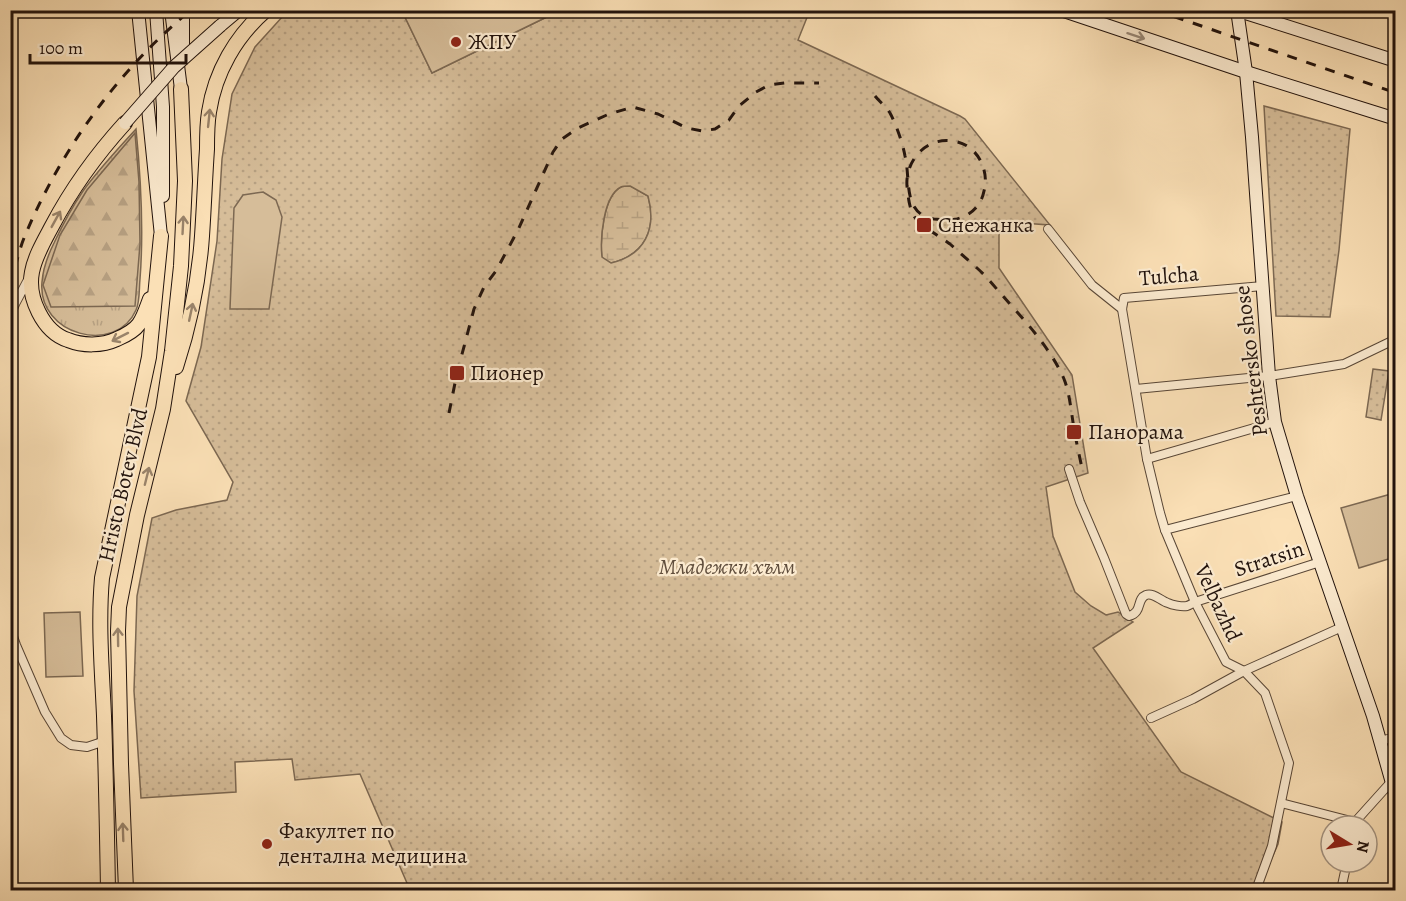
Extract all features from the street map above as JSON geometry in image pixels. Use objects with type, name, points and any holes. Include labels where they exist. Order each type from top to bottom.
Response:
[{"type":"main road","points":[[138,10],[160,236]]},
{"type":"main road","points":[[156,10],[164,153],[160,236]]},
{"type":"main road","points":[[171,10],[181,89]]},
{"type":"main road","points":[[181,89],[183,10]]},
{"type":"main road","points":[[158,271],[147,308],[139,325],[111,342],[89,345],[67,340],[58,335],[44,321],[32,294],[32,273],[44,242],[67,198],[90,164],[174,68],[239,10]]},
{"type":"main road","points":[[163,409],[186,336],[193,305],[202,238],[209,113],[213,96],[220,72],[231,51],[249,26],[266,10]]},
{"type":"main road","points":[[1061,10],[1395,119]]},
{"type":"main road","points":[[1236,11],[1395,61]]},
{"type":"main road","name":"Peshtersko shose","points":[[1236,11],[1246,72],[1269,376],[1275,422],[1297,496],[1373,716],[1395,797]]},
{"type":"main road","name":"Hristo Botev Blvd","points":[[126,891],[120,742],[119,607],[137,515],[163,409],[172,351],[185,181],[181,89]]},
{"type":"main road","name":"Hristo Botev Blvd","points":[[108,891],[100,630],[102,578],[148,357],[160,236]]},
{"type":"street","points":[[1048,229],[1092,285],[1122,309]]},
{"type":"street","points":[[10,316],[32,273]]},
{"type":"street","name":"Tulcha","points":[[1122,309],[1124,298],[1263,286]]},
{"type":"street","name":"Velbazhd","points":[[1122,309],[1147,459],[1166,530],[1196,602],[1226,662],[1244,671],[1265,693],[1289,763],[1272,846],[1256,891]]},
{"type":"street","points":[[1136,388],[1269,376],[1344,364],[1395,339]]},
{"type":"street","points":[[1147,459],[1275,422]]},
{"type":"street","name":"Stratsin","points":[[1069,470],[1125,614],[1129,616],[1137,612],[1142,597],[1146,595],[1151,594],[1169,604],[1186,606],[1320,562]]},
{"type":"street","points":[[1166,530],[1297,496]]},
{"type":"street","points":[[1151,718],[1193,699],[1244,671],[1342,627]]},
{"type":"street","points":[[10,628],[45,712],[61,738],[71,745],[87,747],[105,741]]},
{"type":"street","points":[[1380,741],[1395,737]]},
{"type":"street","points":[[1364,814],[1391,782]]},
{"type":"street","points":[[1281,803],[1320,814]]},
{"type":"street","points":[[1341,891],[1345,874]]},
{"type":"green space","name":"Младежки хълм","points":[[810,10],[798,40],[965,119],[1050,225],[1011,222],[999,234],[999,268],[1072,375],[1088,473],[1046,487],[1053,536],[1075,592],[1106,615],[1118,612],[1133,622],[1093,648],[1181,772],[1282,822],[1278,844],[1258,890],[410,890],[360,774],[295,780],[292,759],[235,762],[236,792],[141,798],[134,691],[137,596],[152,518],[176,510],[227,500],[233,482],[186,401],[201,347],[217,241],[222,159],[232,94],[255,47],[283,16],[292,11],[402,11],[432,73],[559,11]],"holes":[[[624,186],[630,186],[648,196],[651,219],[646,239],[632,254],[611,263],[602,257],[602,229],[610,199]]]},
{"type":"green space","name":"ЖПУ","points":[[402,11],[559,11],[432,73]]},
{"type":"green space","points":[[1264,106],[1350,129],[1339,250],[1330,317],[1276,316]]},
{"type":"green space","points":[[136,129],[142,222],[137,307],[126,324],[112,332],[96,335],[80,333],[64,326],[52,315],[44,300],[42,282],[45,267],[57,237],[79,197]]},
{"type":"green space","points":[[135,133],[140,244],[135,306],[51,307],[43,285],[60,235],[87,190]]},
{"type":"green space","points":[[631,186],[648,196],[651,219],[649,230],[646,239],[632,254],[611,263],[602,258],[604,219],[610,199],[615,192],[621,187]]},
{"type":"green space","points":[[263,192],[276,200],[282,217],[269,309],[230,309],[234,208],[243,195]]},
{"type":"green space","points":[[1373,369],[1389,371],[1381,420],[1366,417]]},
{"type":"green space","points":[[1391,494],[1395,510],[1395,557],[1359,568],[1341,508]]},
{"type":"green space","points":[[80,612],[83,676],[46,677],[44,613]]},
{"type":"railway","points":[[10,286],[24,238],[73,143],[139,59],[191,10]]},
{"type":"railway","points":[[1155,10],[1396,93]]},
{"type":"railway","points":[[449,413],[474,309],[484,287],[496,271],[518,230],[553,152],[562,139],[578,128],[609,114],[633,107],[658,114],[687,128],[702,131],[715,129],[729,120],[739,106],[756,92],[769,85],[819,83]]},
{"type":"railway","points":[[875,96],[895,123],[907,165],[908,175],[908,185],[912,203],[924,216],[937,219],[957,219],[975,209],[983,196],[985,183],[985,174],[979,158],[968,147],[952,141],[934,143],[926,147],[914,160],[910,168],[907,177],[907,190],[911,209],[920,223],[950,244],[984,274],[1028,324],[1052,356],[1068,391],[1082,468]]},
{"type":"place","name":"ЖПУ","points":[[456,42]]},
{"type":"place","name":"Снежанка","points":[[924,225]]},
{"type":"place","name":"Пионер","points":[[457,373]]},
{"type":"place","name":"Панорама","points":[[1074,432]]},
{"type":"place","name":"Факултет по дентална медицина","points":[[267,844]]}]
